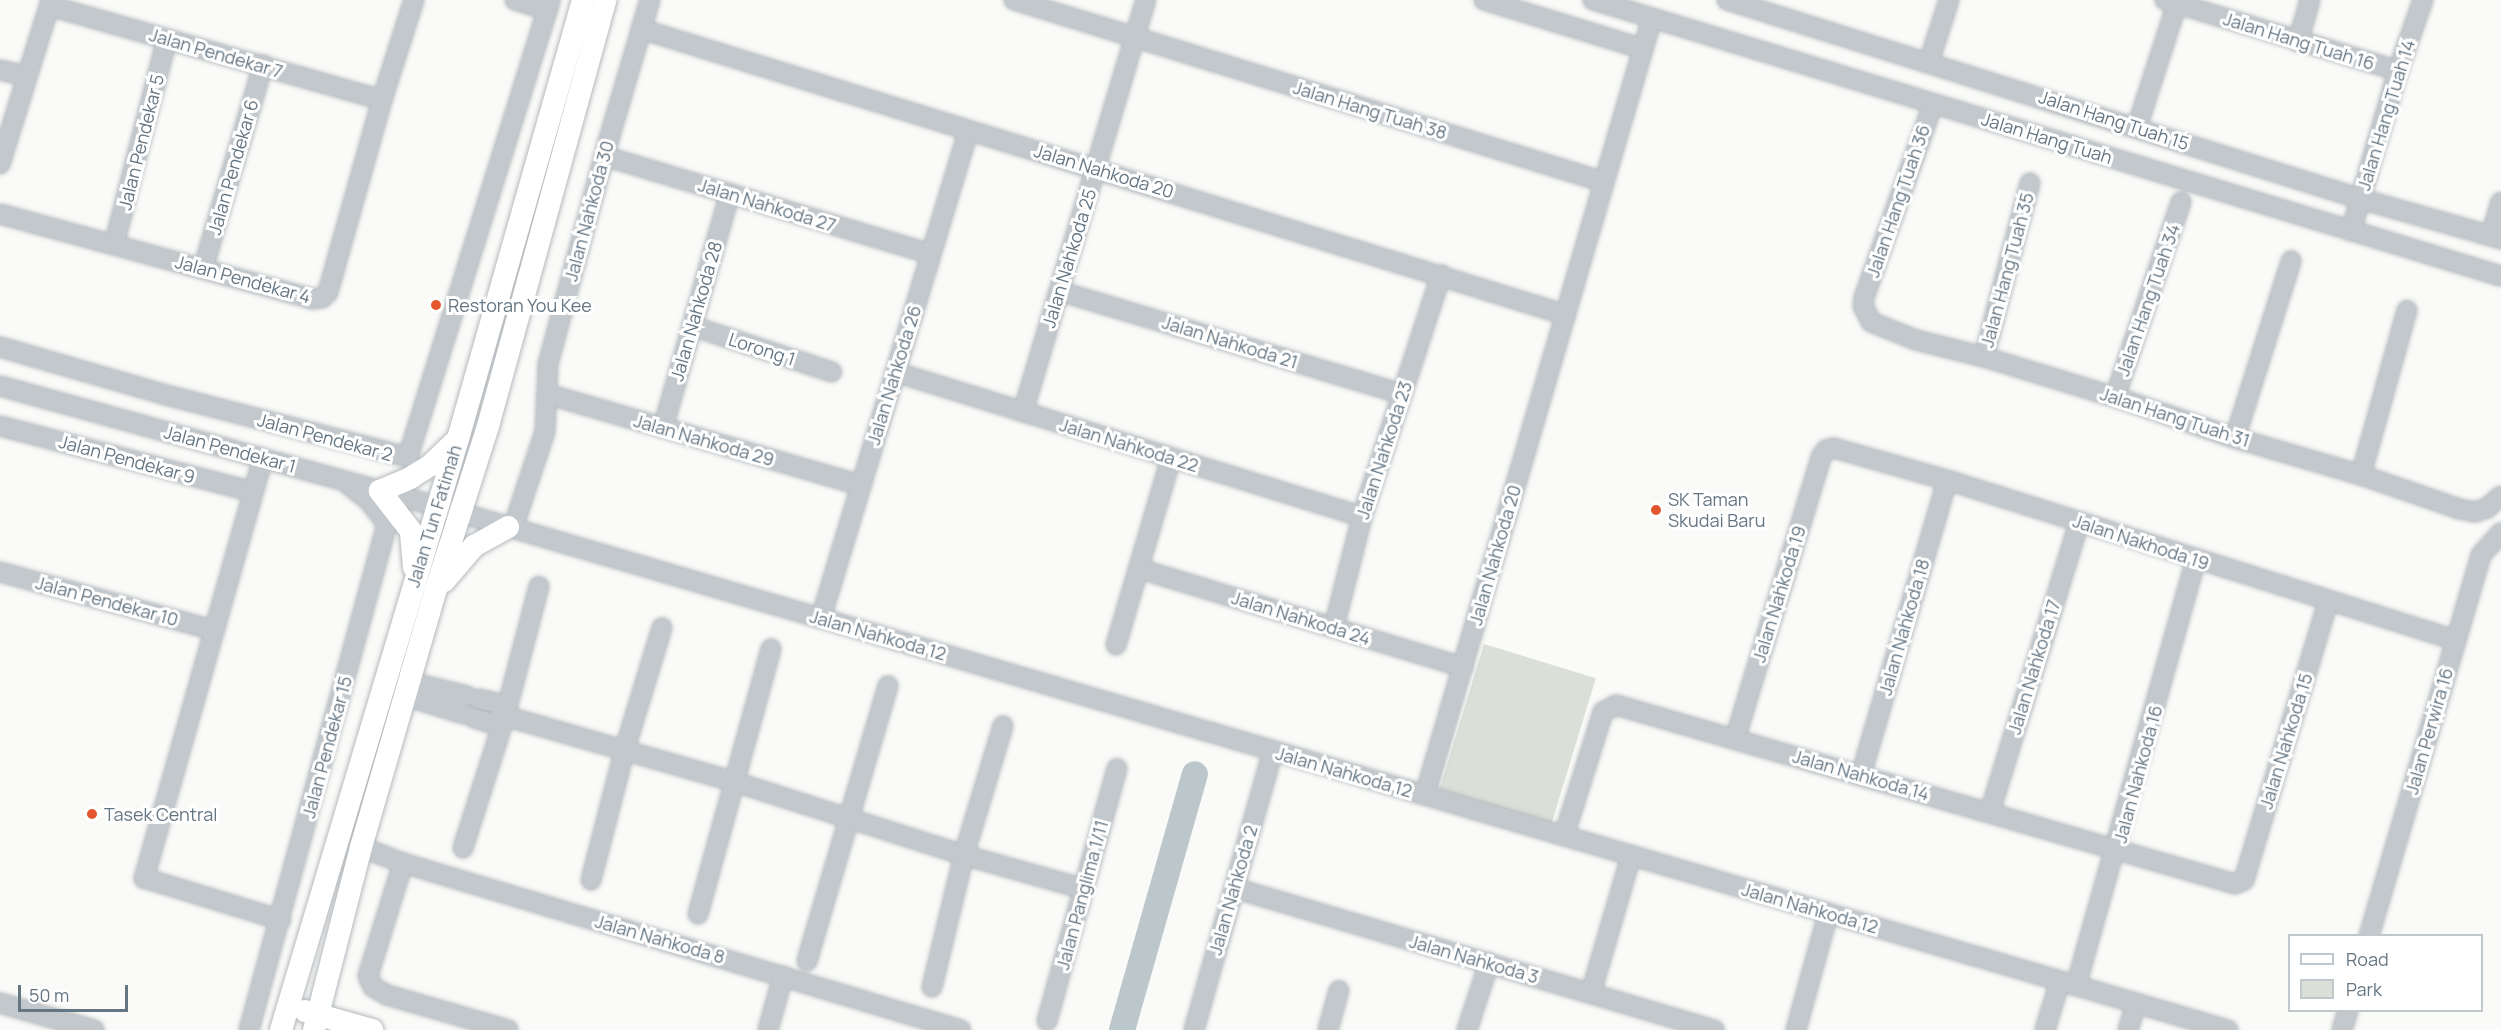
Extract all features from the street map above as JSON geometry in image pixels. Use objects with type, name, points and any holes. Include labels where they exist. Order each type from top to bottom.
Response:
[{"type":"main road","name":"Jalan Tun Fatimah","points":[[281,1030],[458,439],[583,0]]},
{"type":"main road","name":"Jalan Tun Fatimah","points":[[316,1022],[361,847],[436,590],[488,426],[604,0]]},
{"type":"main road","points":[[414,584],[411,531],[380,491],[410,478],[432,464],[458,439]]},
{"type":"main road","points":[[436,590],[474,546],[511,527]]},
{"type":"main road","points":[[365,748],[377,741],[392,687],[401,680],[407,689]]},
{"type":"main road","points":[[289,1006],[316,1022],[372,1030]]},
{"type":"street","name":"Jalan Pendekar 4","points":[[0,214],[312,298],[322,298],[328,292],[382,99],[414,0]]},
{"type":"street","points":[[515,0],[549,5]]},
{"type":"street","name":"Jalan Nahkoda 30","points":[[511,527],[545,432],[548,364],[604,156],[650,0]]},
{"type":"street","name":"Jalan Hang Tuah 38","points":[[1014,0],[1604,183]]},
{"type":"street","name":"Jalan Nahkoda 25","points":[[1023,412],[1146,0]]},
{"type":"street","points":[[1484,0],[1643,49]]},
{"type":"street","name":"Jalan Hang Tuah","points":[[1593,0],[2501,276]]},
{"type":"street","name":"Jalan Hang Tuah 15","points":[[1727,0],[2361,199],[2496,238]]},
{"type":"street","points":[[1929,62],[1949,0]]},
{"type":"street","points":[[2298,42],[2310,0]]},
{"type":"street","name":"Jalan Hang Tuah 14","points":[[2351,231],[2398,71],[2423,0]]},
{"type":"street","points":[[2137,127],[2171,2]]},
{"type":"street","name":"Jalan Hang Tuah 16","points":[[2171,2],[2202,5],[2298,42],[2398,71]]},
{"type":"street","name":"Jalan Pendekar 7","points":[[50,3],[167,39],[382,99]]},
{"type":"street","points":[[0,164],[50,3]]},
{"type":"street","name":"Jalan Pendekar 2","points":[[0,347],[170,396],[408,457],[411,454],[549,5]]},
{"type":"street","name":"Jalan Nahkoda 20","points":[[1425,795],[1652,18]]},
{"type":"street","name":"Jalan Nahkoda 20","points":[[641,29],[968,132],[1096,168],[1566,315]]},
{"type":"street","name":"Jalan Pendekar 5","points":[[114,244],[167,39]]},
{"type":"street","name":"Jalan Pendekar 6","points":[[202,269],[263,65]]},
{"type":"street","points":[[0,70],[26,76]]},
{"type":"street","name":"Jalan Hang Tuah 36","points":[[1864,298],[1933,104]]},
{"type":"street","name":"Jalan Nahkoda 26","points":[[821,618],[968,132]]},
{"type":"street","name":"Jalan Nahkoda 27","points":[[604,156],[931,254]]},
{"type":"street","name":"Jalan Hang Tuah 35","points":[[1984,357],[2030,183]]},
{"type":"street","name":"Jalan Nahkoda 28","points":[[663,428],[729,193]]},
{"type":"street","name":"Jalan Hang Tuah 34","points":[[2115,397],[2181,202]]},
{"type":"street","points":[[2496,238],[2501,202]]},
{"type":"street","points":[[2235,438],[2291,261]]},
{"type":"street","name":"Jalan Nahkoda 23","points":[[1334,627],[1362,517],[1441,275]]},
{"type":"street","name":"Jalan Nahkoda 21","points":[[1059,291],[1402,394]]},
{"type":"street","name":"Jalan Hang Tuah 31","points":[[1864,298],[1863,306],[1871,322],[1916,340],[1984,357],[2115,397],[2235,438],[2475,512],[2487,508],[2501,496]]},
{"type":"street","points":[[2361,475],[2407,310]]},
{"type":"street","name":"Lorong 1","points":[[692,326],[832,372]]},
{"type":"street","name":"Jalan Nahkoda 22","points":[[895,372],[1362,517]]},
{"type":"street","name":"Jalan Pendekar 1","points":[[0,386],[460,513]]},
{"type":"street","name":"Jalan Nahkoda 29","points":[[547,394],[861,485]]},
{"type":"street","name":"Jalan Pendekar 9","points":[[0,426],[253,492]]},
{"type":"street","name":"Jalan Nakhoda 19","points":[[1826,450],[1834,448],[1947,480],[2328,602],[2455,640]]},
{"type":"street","name":"Jalan Nahkoda 19","points":[[1735,739],[1821,457],[1826,450]]},
{"type":"street","points":[[263,458],[144,878],[281,920]]},
{"type":"street","points":[[1116,645],[1171,458]]},
{"type":"street","name":"Jalan Pendekar 15","points":[[249,1030],[281,920],[387,524],[368,500],[343,480]]},
{"type":"street","name":"Jalan Nahkoda 18","points":[[1861,775],[1947,480]]},
{"type":"street","name":"Jalan Nahkoda 12","points":[[460,513],[2228,1030]]},
{"type":"street","name":"Jalan Nahkoda 17","points":[[1990,812],[2079,522]]},
{"type":"street","name":"Jalan Perwira 16","points":[[2370,934],[2481,555],[2501,533]]},
{"type":"street","name":"Jalan Nahkoda 16","points":[[2045,1030],[2068,984],[2116,850],[2196,560]]},
{"type":"street","name":"Jalan Nahkoda 24","points":[[1140,569],[1463,667]]},
{"type":"street","name":"Jalan Pendekar 10","points":[[0,572],[214,630]]},
{"type":"street","points":[[463,848],[505,716],[539,586]]},
{"type":"street","name":"Jalan Nahkoda 15","points":[[2244,880],[2328,602]]},
{"type":"street","points":[[591,880],[624,752],[662,627]]},
{"type":"street","points":[[698,914],[771,649]]},
{"type":"street","points":[[807,961],[888,686]]},
{"type":"street","points":[[407,689],[471,707],[496,703],[505,716],[735,782],[964,855],[1084,889]]},
{"type":"street","name":"Jalan Nahkoda 14","points":[[1564,836],[1603,712],[1616,705],[1990,812],[2221,882],[2235,884],[2244,880]]},
{"type":"street","points":[[932,987],[964,855],[1003,726]]},
{"type":"street","name":"Jalan Nahkoda 2","points":[[1194,1030],[1273,751]]},
{"type":"street","name":"Jalan Panglima 1/11","points":[[1047,1021],[1117,769]]},
{"type":"street","name":"Jalan Nahkoda 8","points":[[361,847],[403,863],[961,1030]]},
{"type":"street","points":[[1591,993],[1631,856]]},
{"type":"street","points":[[403,863],[368,976],[373,987],[387,995],[508,1030]]},
{"type":"street","name":"Jalan Nahkoda 3","points":[[1234,888],[1709,1029]]},
{"type":"street","points":[[1796,1030],[1828,914]]},
{"type":"street","points":[[1467,1030],[1489,963]]},
{"type":"street","points":[[768,1030],[783,976]]},
{"type":"street","points":[[1328,1030],[1339,990]]},
{"type":"street","points":[[0,1003],[94,1030]]},
{"type":"street","points":[[2128,1030],[2136,1004]]},
{"type":"street","points":[[2342,1030],[2348,1012]]},
{"type":"green space","points":[[1484,644],[1596,678],[1551,825],[1439,791]]},
{"type":"waterway","points":[[1122,1030],[1195,774]]},
{"type":"place","name":"Restoran You Kee","points":[[436,305]]},
{"type":"place","name":"SK Taman Skudai Baru","points":[[1656,510]]},
{"type":"place","name":"Tasek Central","points":[[92,814]]}]
